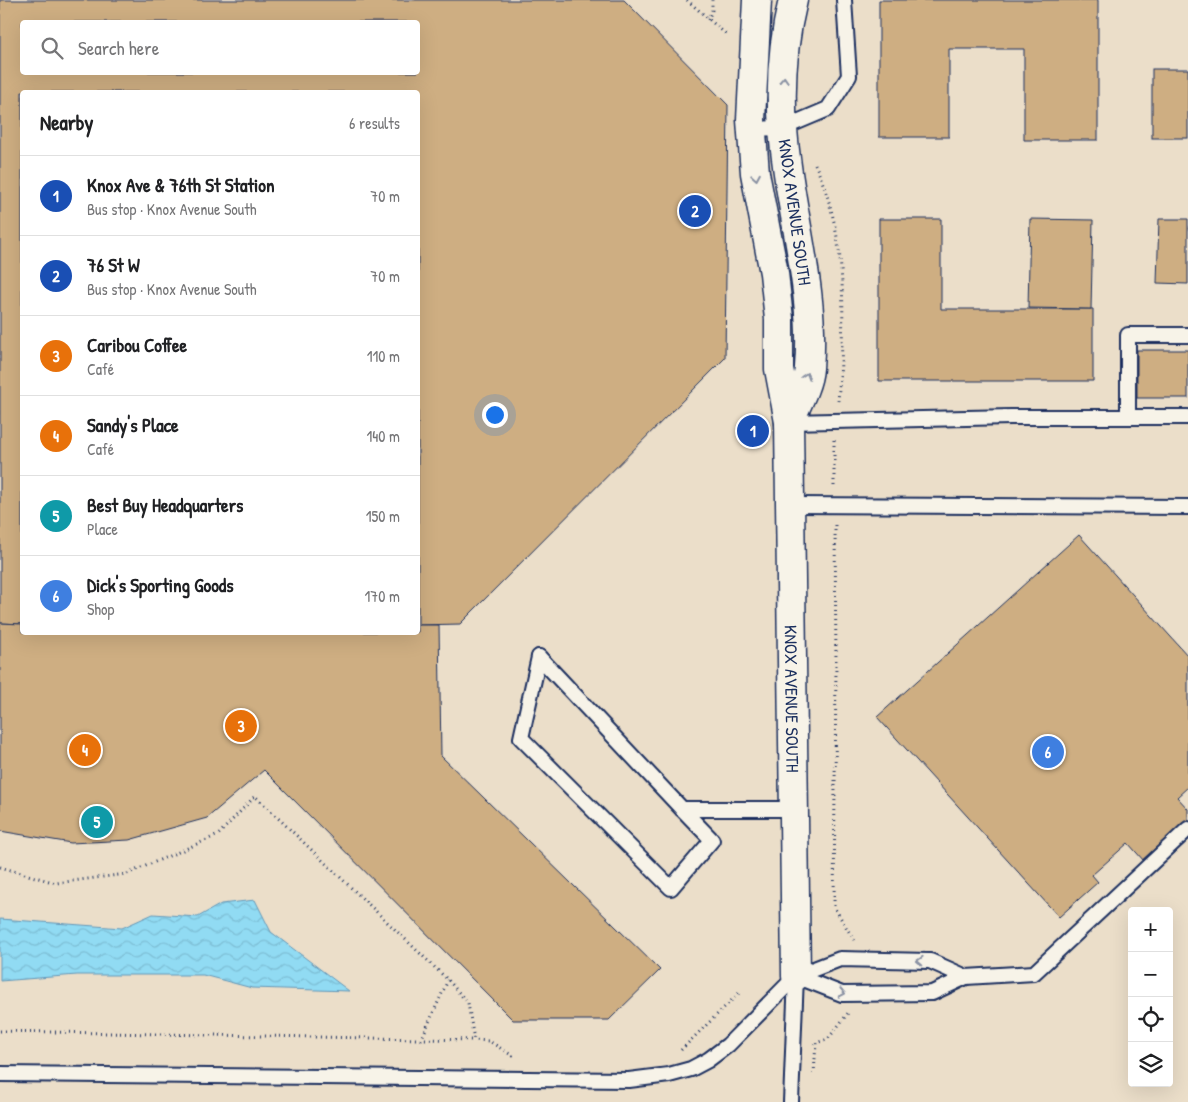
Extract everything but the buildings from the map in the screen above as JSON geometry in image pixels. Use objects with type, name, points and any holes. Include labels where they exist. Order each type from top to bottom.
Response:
[{"type":"street","name":"KNOX AVENUE SOUTH","points":[[757,0],[752,129],[755,173],[774,273],[779,318],[779,370],[790,422],[796,976]]},
{"type":"street","name":"KNOX AVENUE SOUTH","points":[[790,422],[809,370],[805,271],[783,128],[786,28],[793,0]]},
{"type":"lane","points":[[752,129],[783,128],[828,109],[849,76],[844,0]]},
{"type":"lane","points":[[1128,417],[1128,335],[1188,335]]},
{"type":"lane","points":[[790,422],[1188,417]]},
{"type":"lane","points":[[791,505],[1188,506]]},
{"type":"lane","points":[[682,809],[712,840],[671,888],[521,738],[539,657],[682,809],[794,809]]},
{"type":"lane","points":[[796,976],[842,994],[932,993],[966,977],[1034,972],[1188,829]]},
{"type":"lane","points":[[0,1074],[629,1080],[669,1075],[708,1060],[728,1045],[796,976],[840,959],[930,961],[966,977]]},
{"type":"lane","points":[[792,1102],[796,976]]},
{"type":"path","points":[[687,0],[734,41]]},
{"type":"path","points":[[708,20],[712,10],[712,0]]},
{"type":"path","points":[[0,867],[56,883],[127,874],[218,835],[255,796],[448,980],[468,1003],[474,1040]]},
{"type":"path","points":[[421,1040],[448,980]]},
{"type":"path","points":[[675,1056],[739,993]]},
{"type":"path","points":[[0,1031],[474,1040],[489,1041],[519,1059]]},
{"type":"path","points":[[814,1082],[816,1043],[828,1039]]},
{"type":"water","points":[[255,900],[271,932],[349,991],[252,988],[203,975],[77,975],[0,981],[0,919],[122,928],[153,914],[198,917],[221,904]]},
{"type":"place","name":"76 St W","points":[[695,211]]},
{"type":"place","name":"Knox Ave & 76th St Station","points":[[753,431]]},
{"type":"place","name":"Caribou Coffee","points":[[241,726]]},
{"type":"place","name":"Sandy's Place","points":[[85,750]]},
{"type":"place","name":"Dick's Sporting Goods","points":[[1048,752]]},
{"type":"place","name":"Best Buy Headquarters","points":[[97,822]]}]
